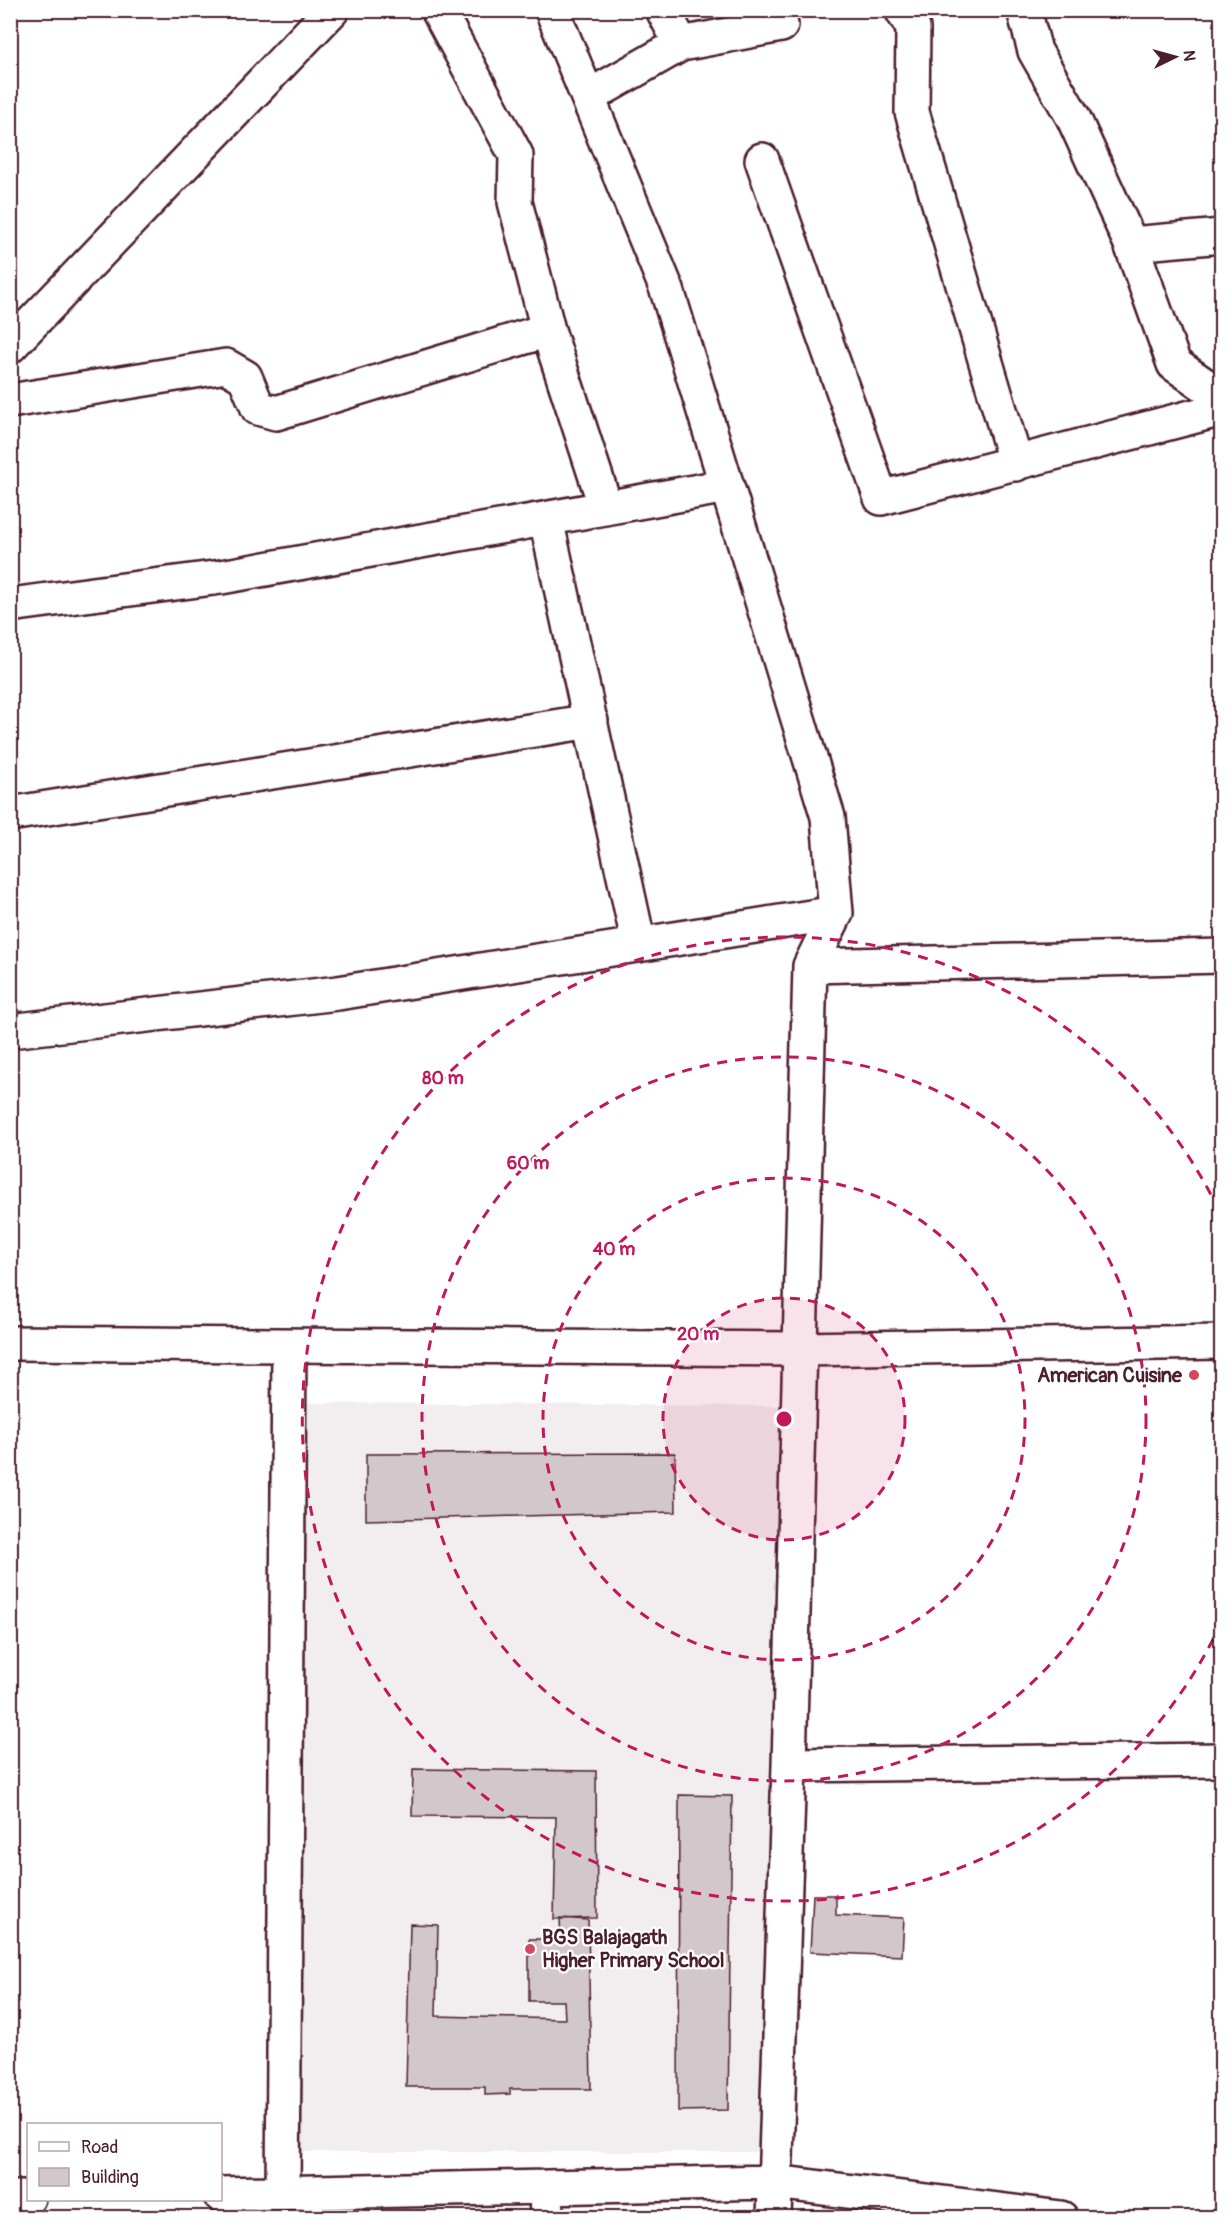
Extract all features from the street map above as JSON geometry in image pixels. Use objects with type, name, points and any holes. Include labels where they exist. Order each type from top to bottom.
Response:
[{"type":"street","points":[[10,346],[332,10]]},
{"type":"street","points":[[438,10],[516,155],[515,202],[548,330],[606,508]]},
{"type":"street","points":[[552,10],[667,290],[828,818],[836,913],[810,966],[789,1765],[774,2217]]},
{"type":"street","points":[[663,10],[681,44]]},
{"type":"street","points":[[588,97],[681,44],[781,25],[774,10]]},
{"type":"street","points":[[902,10],[913,28],[912,112],[1016,464]]},
{"type":"street","points":[[1024,10],[1035,51],[1073,117],[1131,244],[1174,364],[1221,397]]},
{"type":"street","points":[[762,160],[881,498],[1221,409]]},
{"type":"street","points":[[1131,244],[1221,236]]},
{"type":"street","points":[[10,401],[226,366],[245,377],[258,408],[276,413],[548,330]]},
{"type":"street","points":[[10,605],[221,577],[727,486]]},
{"type":"street","points":[[546,519],[639,945]]},
{"type":"street","points":[[10,814],[591,720]]},
{"type":"street","points":[[10,1031],[338,993],[836,913]]},
{"type":"street","points":[[810,966],[1221,956]]},
{"type":"street","points":[[10,1344],[800,1349],[1221,1342]]},
{"type":"street","points":[[289,1346],[300,2201]]},
{"type":"street","points":[[789,1765],[1221,1760]]},
{"type":"street","points":[[222,2194],[300,2201],[547,2202],[775,2182],[1060,2217]]},
{"type":"street","points":[[10,2198],[27,2198]]},
{"type":"shaded area","name":"BGS Balajagath Higher Primary School","points":[[306,1403],[779,1406],[759,2152],[292,2152]]},
{"type":"building","points":[[675,1453],[676,1512],[366,1520],[366,1454]]},
{"type":"building","points":[[413,1769],[596,1771],[597,1918],[554,1919],[556,1817],[412,1816]]},
{"type":"building","points":[[679,1795],[732,1796],[728,2110],[678,2111]]},
{"type":"building","points":[[813,1895],[836,1895],[836,1915],[904,1918],[902,1956],[810,1952]]},
{"type":"building","points":[[560,1918],[588,1920],[591,2089],[510,2089],[510,2094],[485,2095],[485,2087],[406,2087],[410,1924],[438,1925],[436,2016],[565,2019],[564,2001],[529,2001],[529,1939],[561,1939]]},
{"type":"place","name":"American Cuisine","points":[[1194,1375]]},
{"type":"place","name":"BGS Balajagath Higher Primary School","points":[[530,1949]]}]
